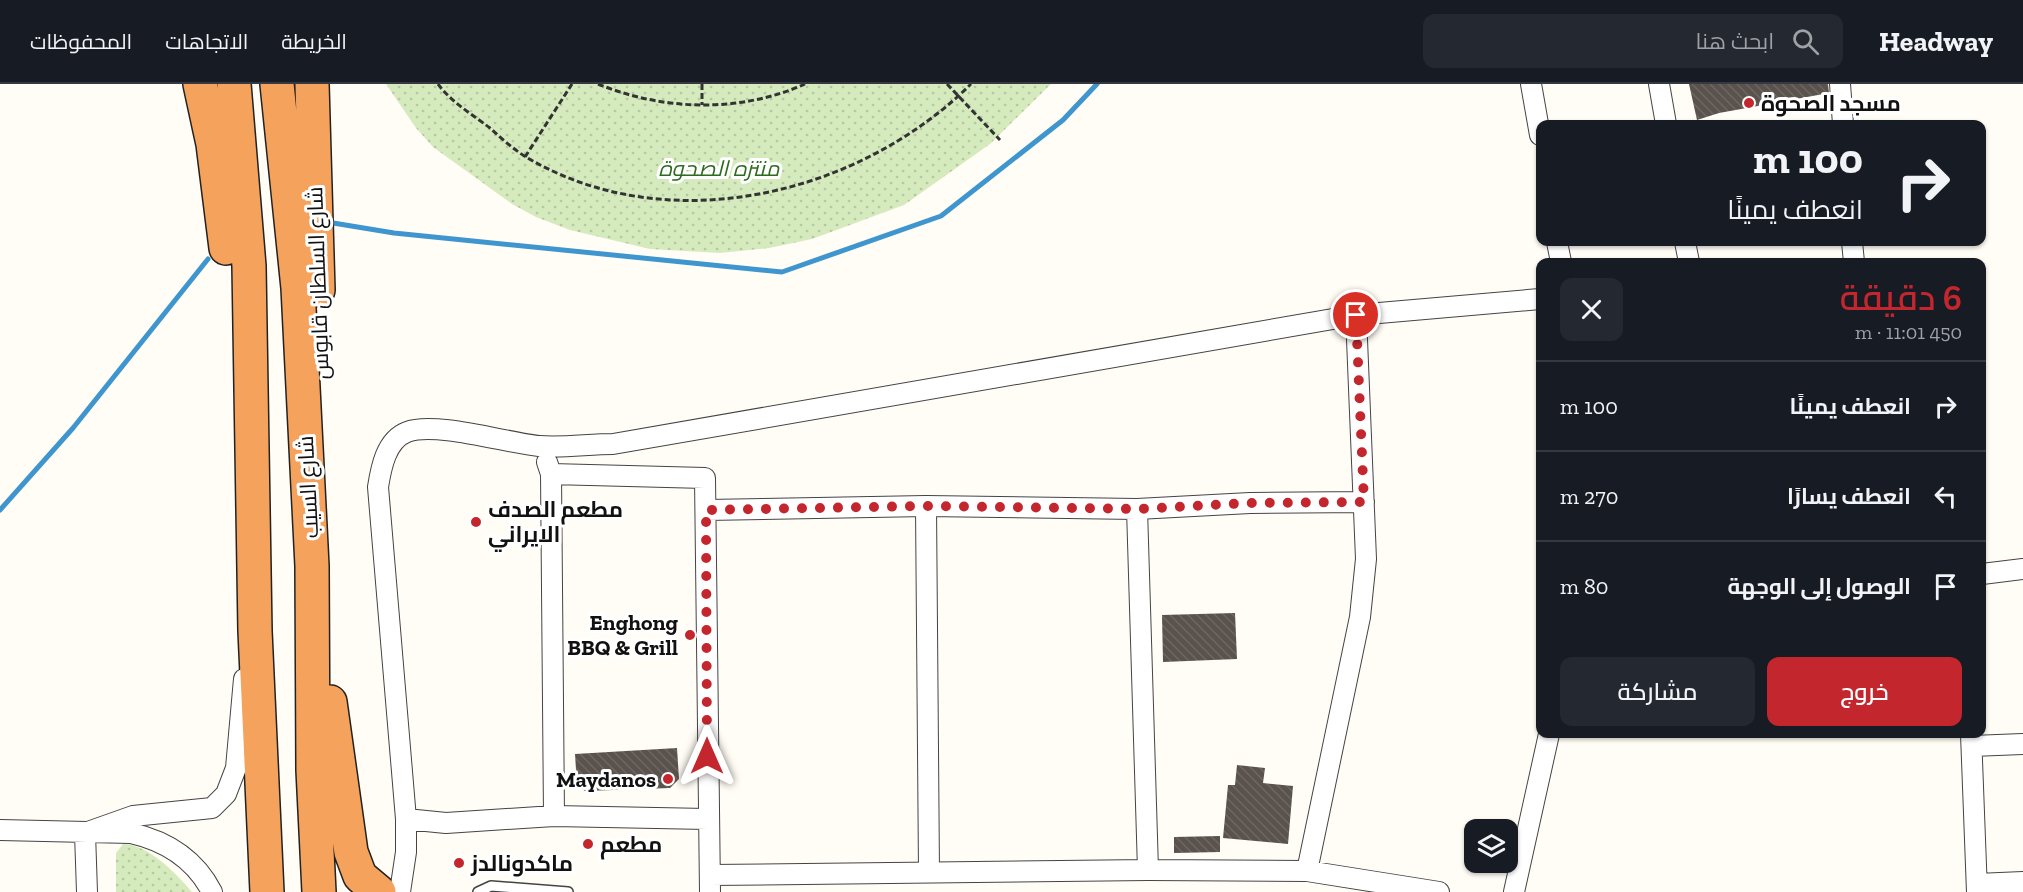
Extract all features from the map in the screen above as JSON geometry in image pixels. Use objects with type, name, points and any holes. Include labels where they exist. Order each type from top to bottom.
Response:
[{"type":"highway","points":[[200,84],[213,144],[242,384],[251,432]]},
{"type":"highway","points":[[234,84],[249,266],[255,631],[267,892]]},
{"type":"highway","name":"شارع السيب","points":[[277,84],[298,288],[308,480],[312,566],[313,770],[319,892]]},
{"type":"highway","name":"شارع السلطان قابوس","points":[[308,480],[322,402],[312,84]]},
{"type":"highway","points":[[312,566],[351,852],[360,876],[379,892]]},
{"type":"street","points":[[1531,84],[1537,120]]},
{"type":"street","points":[[1659,84],[1665,120]]},
{"type":"street","points":[[1840,84],[1844,120]]},
{"type":"street","points":[[400,892],[406,852],[406,819],[378,487],[382,463],[390,448],[406,432],[429,429],[541,446],[613,444],[1356,315],[1536,299]]},
{"type":"street","points":[[1307,871],[1360,617],[1366,560],[1356,315]]},
{"type":"street","points":[[541,446],[551,474],[554,816]]},
{"type":"street","points":[[551,474],[705,478],[707,819],[710,884],[929,872],[1307,871],[1439,892]]},
{"type":"street","points":[[706,510],[926,506],[1137,509],[1250,503],[1364,502]]},
{"type":"street","points":[[926,506],[929,872]]},
{"type":"street","points":[[1137,509],[1148,870]]},
{"type":"street","points":[[1986,574],[2023,569]]},
{"type":"street","points":[[85,833],[133,816],[212,808],[226,794],[236,768],[246,667],[255,631]]},
{"type":"street","points":[[1514,892],[1548,738]]},
{"type":"street","points":[[2023,744],[1972,740],[1977,888],[2023,882]]},
{"type":"street","points":[[406,819],[446,823],[554,816],[707,819]]},
{"type":"street","points":[[0,830],[131,833],[167,845],[192,863],[212,892]]},
{"type":"street","points":[[85,833],[87,892]]},
{"type":"lane","points":[[478,892],[491,886],[568,892]]},
{"type":"path","points":[[438,84],[525,157],[582,183],[661,200],[736,199],[808,183],[871,158],[933,118],[971,84]]},
{"type":"path","points":[[525,157],[572,84]]},
{"type":"path","points":[[598,84],[656,101],[702,105],[758,99],[805,84]]},
{"type":"path","points":[[702,84],[702,105]]},
{"type":"path","points":[[947,84],[1000,140]]},
{"type":"green space","name":"منتزه الصحوة","points":[[386,84],[1051,84],[990,144],[904,205],[812,239],[769,248],[720,253],[650,249],[570,230],[536,217],[512,204],[433,147],[416,128]]},
{"type":"green space","points":[[123,844],[133,845],[152,854],[192,892],[116,892],[116,853]]},
{"type":"building","name":"مسجد الصحوة","points":[[1689,84],[1828,84],[1829,93],[1719,113],[1697,120]]},
{"type":"building","points":[[1235,613],[1237,659],[1163,662],[1162,615]]},
{"type":"building","points":[[677,748],[679,779],[670,788],[585,791],[577,785],[575,754]]},
{"type":"building","points":[[1237,765],[1265,768],[1263,783],[1293,786],[1288,844],[1223,838],[1228,785],[1235,785]]},
{"type":"building","points":[[1220,836],[1220,852],[1174,853],[1174,837]]},
{"type":"waterway","points":[[327,222],[394,233],[782,272],[941,216],[1063,120],[1097,84]]},
{"type":"waterway","points":[[0,510],[73,428],[208,259]]},
{"type":"place","name":"مسجد الصحوة","points":[[1749,103]]},
{"type":"place","name":"مطعم الصدف الايراني","points":[[476,522]]},
{"type":"place","name":"Enghong BBQ & Grill","points":[[690,635]]},
{"type":"place","name":"Maydanos","points":[[668,779]]},
{"type":"place","name":"مطعم","points":[[588,844]]},
{"type":"place","name":"ماكدونالدز","points":[[459,863]]},
{"type":"route","points":[[707,756],[706,510],[926,506],[1137,509],[1250,503],[1364,502],[1356,315]]}]
